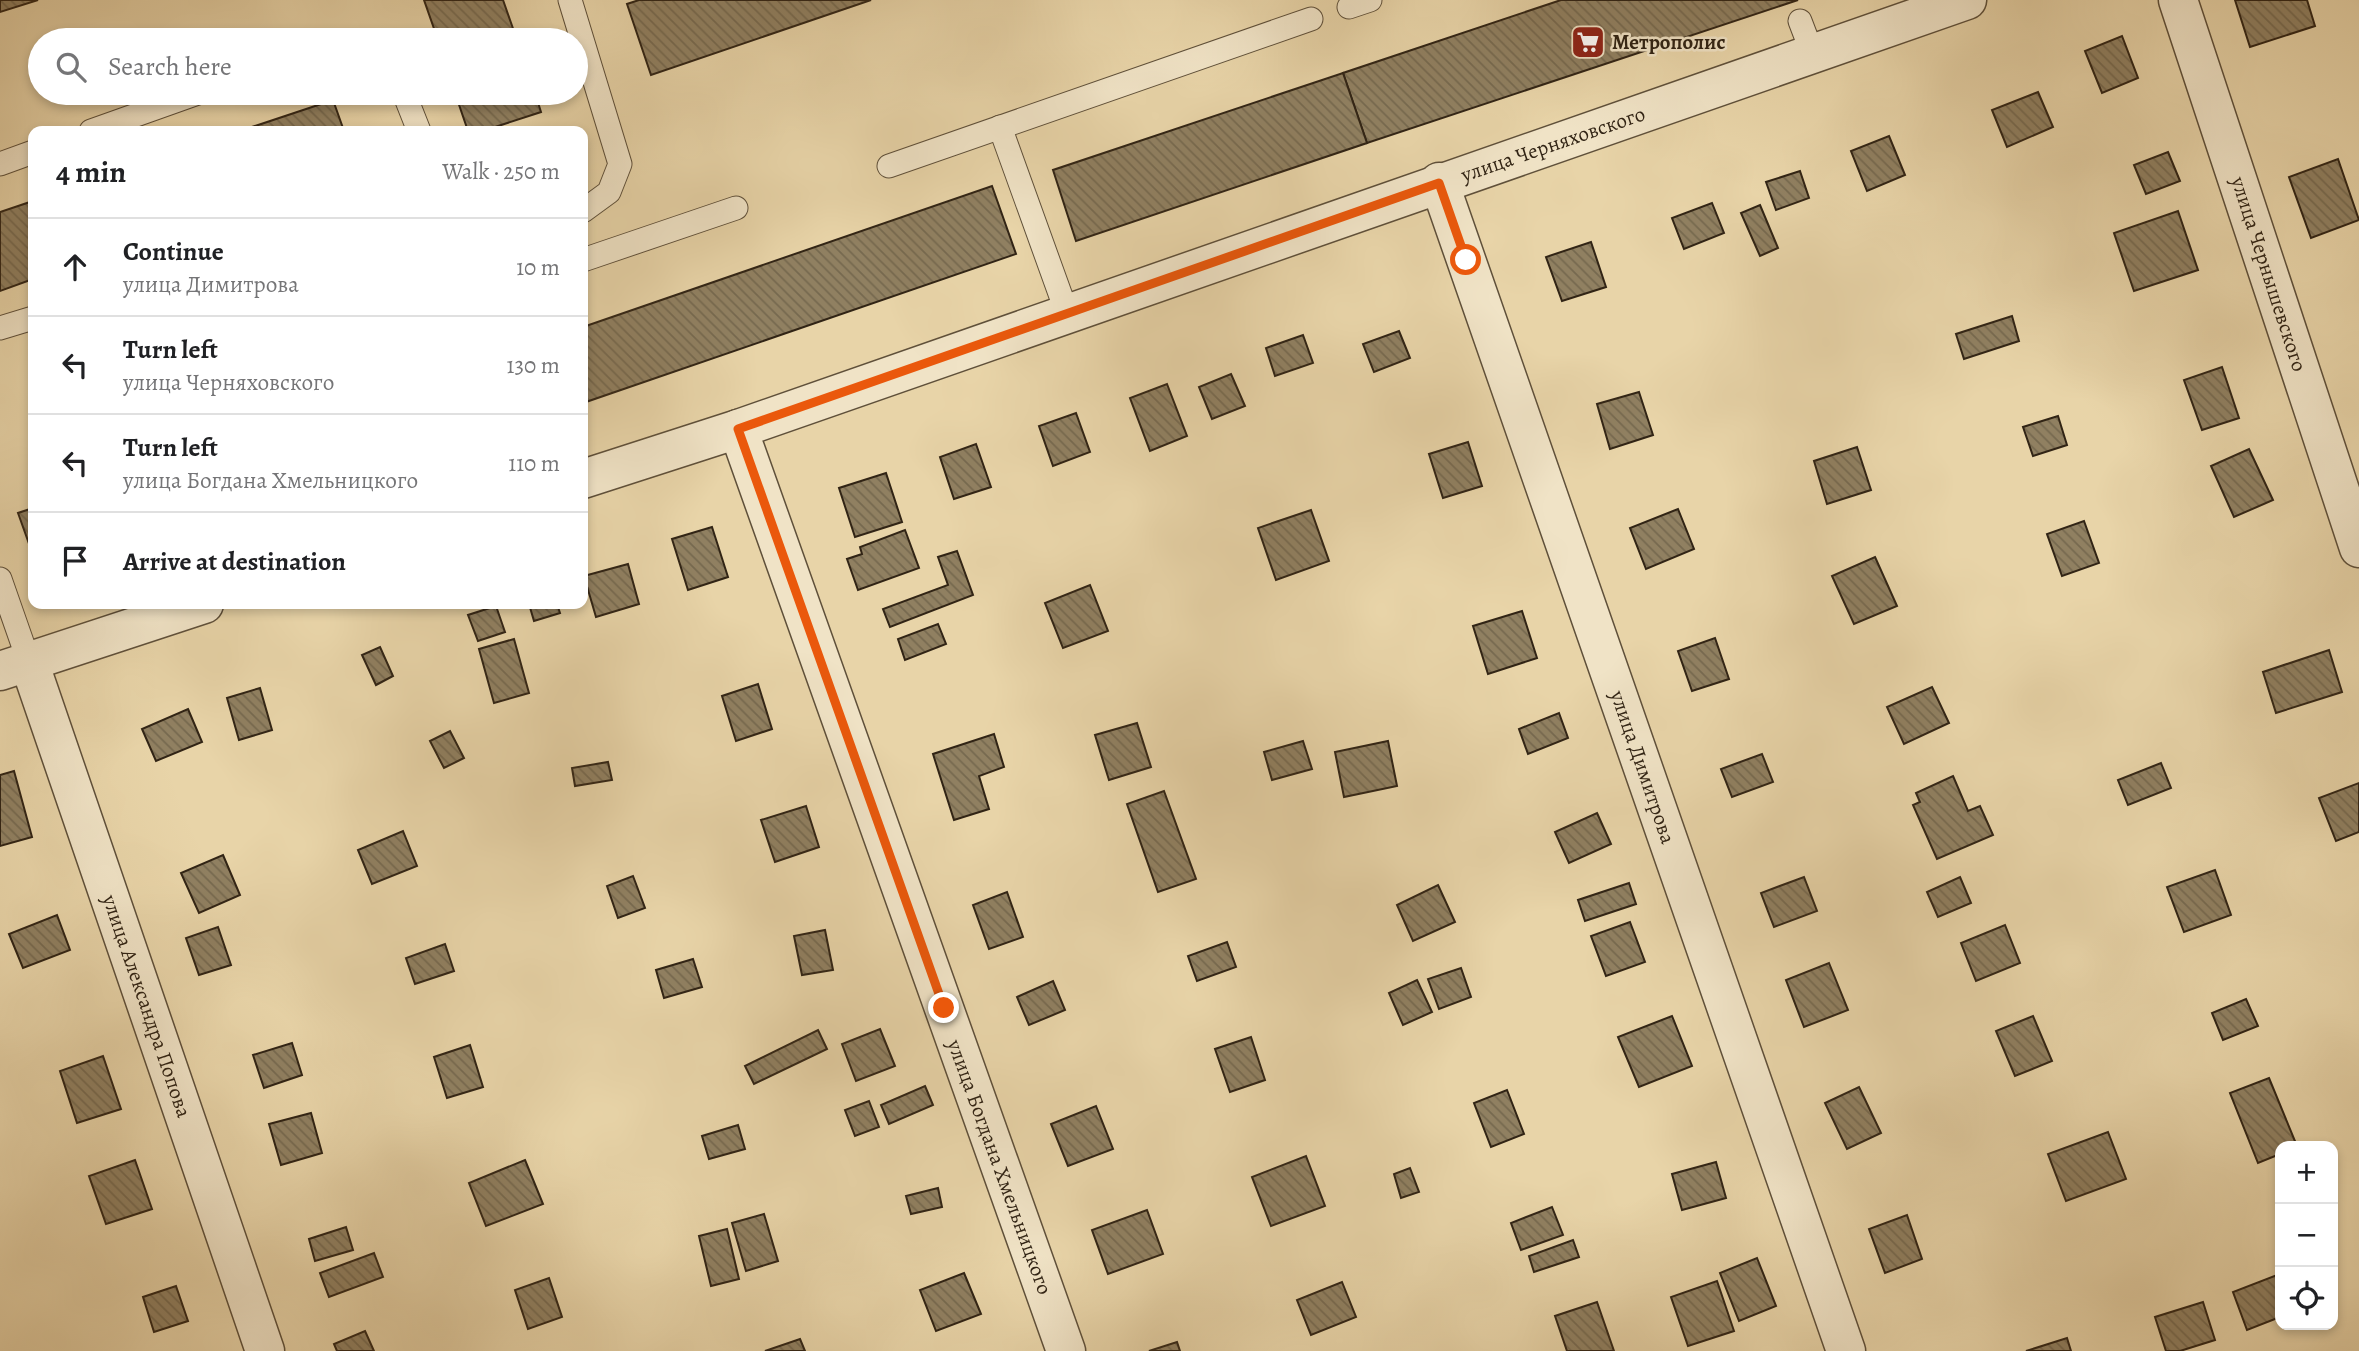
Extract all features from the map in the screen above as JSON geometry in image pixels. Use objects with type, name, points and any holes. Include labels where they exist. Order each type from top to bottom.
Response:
[{"type":"street","name":"улица Черняховского","points":[[588,477],[738,429],[1439,183],[1807,38],[1967,0]]},
{"type":"street","name":"улица Чернышевского","points":[[2178,0],[2359,548]]},
{"type":"street","name":"улица Димитрова","points":[[1439,183],[1846,1351]]},
{"type":"street","name":"улица Богдана Хмельницкого","points":[[738,429],[1066,1351]]},
{"type":"street","points":[[15,666],[189,609]]},
{"type":"street","name":"улица Александра Попова","points":[[15,666],[265,1351]]},
{"type":"lane","points":[[570,0],[579,28]]},
{"type":"lane","points":[[889,166],[1311,19]]},
{"type":"lane","points":[[588,59],[620,164],[609,192],[588,207]]},
{"type":"lane","points":[[105,126],[164,105]]},
{"type":"lane","points":[[409,105],[417,126]]},
{"type":"lane","points":[[1000,127],[1067,313]]},
{"type":"lane","points":[[0,164],[28,154]]},
{"type":"lane","points":[[588,258],[736,208]]},
{"type":"lane","points":[[0,328],[28,320]]},
{"type":"lane","points":[[0,579],[15,666]]},
{"type":"building","points":[[0,0],[38,0],[0,12]]},
{"type":"building","points":[[424,0],[503,0],[513,28],[434,28]]},
{"type":"building","points":[[639,0],[871,0],[651,75],[627,4]]},
{"type":"building","points":[[1561,0],[1798,0],[1367,143],[1343,73]]},
{"type":"building","points":[[2235,0],[2307,0],[2315,26],[2250,47]]},
{"type":"building","points":[[2122,36],[2138,78],[2102,93],[2085,51]]},
{"type":"building","points":[[1343,73],[1367,143],[1076,241],[1053,170]]},
{"type":"building","points":[[2038,92],[2053,127],[2007,147],[1992,110]]},
{"type":"building","points":[[318,105],[335,105],[342,126],[255,126]]},
{"type":"building","points":[[459,105],[539,105],[541,112],[498,126],[466,126]]},
{"type":"building","points":[[1889,136],[1905,175],[1867,191],[1851,151]]},
{"type":"building","points":[[2168,152],[2180,181],[2146,194],[2134,165]]},
{"type":"building","points":[[2338,159],[2359,220],[2311,238],[2289,177]]},
{"type":"building","points":[[1800,171],[1809,198],[1776,210],[1766,182]]},
{"type":"building","points":[[992,186],[1016,254],[588,401],[588,325]]},
{"type":"building","points":[[28,203],[28,281],[0,291],[0,212]]},
{"type":"building","points":[[1712,203],[1724,233],[1684,249],[1672,218]]},
{"type":"building","points":[[1760,205],[1778,248],[1760,256],[1741,213]]},
{"type":"building","points":[[2178,211],[2198,270],[2134,291],[2114,233]]},
{"type":"building","points":[[1591,242],[1606,287],[1562,301],[1546,257]]},
{"type":"building","points":[[2012,316],[2019,341],[1964,359],[1956,334]]},
{"type":"building","points":[[1399,331],[1410,358],[1374,372],[1363,344]]},
{"type":"building","points":[[1303,335],[1313,363],[1275,376],[1266,348]]},
{"type":"building","points":[[2222,367],[2239,418],[2202,430],[2184,380]]},
{"type":"building","points":[[1231,374],[1245,406],[1212,419],[1199,387]]},
{"type":"building","points":[[1167,384],[1187,436],[1150,451],[1130,398]]},
{"type":"building","points":[[1639,392],[1653,435],[1610,449],[1597,404]]},
{"type":"building","points":[[1076,413],[1090,452],[1053,466],[1039,426]]},
{"type":"building","points":[[2058,416],[2067,445],[2033,456],[2023,427]]},
{"type":"building","points":[[1468,442],[1482,486],[1443,498],[1429,454]]},
{"type":"building","points":[[976,444],[991,487],[954,499],[940,457]]},
{"type":"building","points":[[1857,447],[1871,490],[1827,504],[1814,461]]},
{"type":"building","points":[[2249,449],[2273,500],[2234,517],[2211,466]]},
{"type":"building","points":[[886,473],[902,522],[855,537],[839,488]]},
{"type":"building","points":[[1678,509],[1694,549],[1646,569],[1630,528]]},
{"type":"building","points":[[28,510],[28,541],[18,513]]},
{"type":"building","points":[[1311,510],[1329,561],[1276,580],[1258,528]]},
{"type":"building","points":[[2084,521],[2099,563],[2062,576],[2047,534]]},
{"type":"building","points":[[712,527],[728,577],[688,590],[672,539]]},
{"type":"building","points":[[905,530],[919,568],[858,590],[847,559],[862,554],[860,547]]},
{"type":"building","points":[[957,551],[973,595],[890,627],[883,609],[948,585],[938,557]]},
{"type":"building","points":[[1875,557],[1897,606],[1854,624],[1832,576]]},
{"type":"building","points":[[628,564],[639,604],[596,617],[588,590],[588,575]]},
{"type":"building","points":[[1090,585],[1108,631],[1063,648],[1045,603]]},
{"type":"building","points":[[497,609],[505,632],[478,641],[468,615]]},
{"type":"building","points":[[530,609],[559,609],[560,613],[534,621]]},
{"type":"building","points":[[1522,611],[1537,658],[1488,674],[1473,626]]},
{"type":"building","points":[[938,624],[946,644],[905,660],[898,639]]},
{"type":"building","points":[[1715,638],[1729,679],[1692,691],[1678,651]]},
{"type":"building","points":[[514,639],[529,693],[494,703],[479,649]]},
{"type":"building","points":[[380,647],[393,676],[376,685],[362,655]]},
{"type":"building","points":[[2329,650],[2342,692],[2276,713],[2263,672]]},
{"type":"building","points":[[758,684],[772,729],[736,741],[722,696]]},
{"type":"building","points":[[1932,687],[1949,723],[1904,744],[1887,707]]},
{"type":"building","points":[[260,688],[272,730],[239,740],[227,698]]},
{"type":"building","points":[[188,709],[202,742],[156,761],[142,729]]},
{"type":"building","points":[[1559,713],[1568,738],[1528,754],[1519,729]]},
{"type":"building","points":[[1137,723],[1151,767],[1109,780],[1095,735]]},
{"type":"building","points":[[450,731],[464,758],[444,768],[430,741]]},
{"type":"building","points":[[994,734],[1004,767],[979,776],[989,809],[954,820],[933,754]]},
{"type":"building","points":[[1303,741],[1312,769],[1272,780],[1264,752]]},
{"type":"building","points":[[1388,741],[1397,786],[1344,797],[1335,752]]},
{"type":"building","points":[[1762,754],[1773,782],[1732,797],[1721,769]]},
{"type":"building","points":[[608,762],[612,780],[575,786],[572,768]]},
{"type":"building","points":[[2161,763],[2171,788],[2128,805],[2118,780]]},
{"type":"building","points":[[14,771],[32,837],[0,846],[0,775]]},
{"type":"building","points":[[1953,776],[1968,811],[1980,806],[1993,835],[1937,859],[1913,805],[1920,802],[1916,793]]},
{"type":"building","points":[[2359,783],[2359,832],[2336,841],[2319,798]]},
{"type":"building","points":[[1164,791],[1196,879],[1158,892],[1127,804]]},
{"type":"building","points":[[806,806],[819,847],[775,862],[761,820]]},
{"type":"building","points":[[1597,813],[1611,844],[1569,863],[1555,832]]},
{"type":"building","points":[[403,831],[417,866],[372,884],[358,850]]},
{"type":"building","points":[[223,855],[240,895],[199,913],[181,873]]},
{"type":"building","points":[[2215,870],[2231,915],[2184,932],[2167,887]]},
{"type":"building","points":[[633,876],[645,908],[618,918],[607,886]]},
{"type":"building","points":[[1804,877],[1817,911],[1774,927],[1761,893]]},
{"type":"building","points":[[1960,877],[1971,903],[1938,917],[1927,892]]},
{"type":"building","points":[[1629,883],[1636,904],[1585,921],[1578,900]]},
{"type":"building","points":[[1438,885],[1455,922],[1413,941],[1397,905]]},
{"type":"building","points":[[1007,892],[1023,937],[989,949],[973,905]]},
{"type":"building","points":[[57,915],[70,950],[23,968],[9,934]]},
{"type":"building","points":[[1630,922],[1645,962],[1606,976],[1591,936]]},
{"type":"building","points":[[2005,925],[2020,963],[1976,981],[1961,943]]},
{"type":"building","points":[[218,927],[231,965],[199,975],[186,938]]},
{"type":"building","points":[[825,930],[833,970],[802,975],[794,936]]},
{"type":"building","points":[[1227,942],[1236,967],[1197,981],[1188,956]]},
{"type":"building","points":[[445,944],[454,971],[415,984],[406,958]]},
{"type":"building","points":[[693,959],[702,987],[664,998],[656,970]]},
{"type":"building","points":[[1829,963],[1848,1010],[1804,1027],[1786,980]]},
{"type":"building","points":[[1461,968],[1471,997],[1439,1009],[1428,979]]},
{"type":"building","points":[[1417,980],[1432,1012],[1403,1025],[1389,993]]},
{"type":"building","points":[[1053,981],[1065,1010],[1029,1025],[1017,997]]},
{"type":"building","points":[[2246,999],[2258,1026],[2223,1040],[2212,1013]]},
{"type":"building","points":[[1672,1016],[1692,1066],[1639,1087],[1618,1037]]},
{"type":"building","points":[[2033,1016],[2052,1061],[2015,1076],[1996,1031]]},
{"type":"building","points":[[880,1029],[895,1066],[856,1081],[842,1044]]},
{"type":"building","points":[[818,1030],[827,1049],[754,1084],[745,1066]]},
{"type":"building","points":[[1251,1037],[1265,1080],[1230,1092],[1215,1049]]},
{"type":"building","points":[[292,1043],[302,1075],[264,1088],[253,1055]]},
{"type":"building","points":[[470,1045],[483,1087],[447,1098],[434,1057]]},
{"type":"building","points":[[103,1056],[121,1109],[77,1123],[60,1071]]},
{"type":"building","points":[[2269,1078],[2295,1141],[2275,1141],[2275,1156],[2258,1163],[2230,1093]]},
{"type":"building","points":[[925,1086],[933,1105],[889,1124],[881,1105]]},
{"type":"building","points":[[1859,1087],[1881,1133],[1847,1149],[1825,1103]]},
{"type":"building","points":[[1507,1090],[1524,1134],[1491,1147],[1474,1103]]},
{"type":"building","points":[[869,1101],[879,1127],[855,1136],[845,1110]]},
{"type":"building","points":[[1096,1106],[1113,1149],[1068,1166],[1051,1124]]},
{"type":"building","points":[[311,1113],[322,1153],[281,1165],[269,1124]]},
{"type":"building","points":[[738,1125],[745,1149],[709,1159],[702,1136]]},
{"type":"building","points":[[2108,1132],[2126,1179],[2066,1201],[2048,1154]]},
{"type":"building","points":[[1306,1156],[1325,1206],[1271,1226],[1252,1177]]},
{"type":"building","points":[[135,1160],[152,1209],[106,1224],[89,1176]]},
{"type":"building","points":[[525,1160],[543,1204],[486,1226],[469,1183]]},
{"type":"building","points":[[1716,1162],[1726,1198],[1682,1210],[1672,1174]]},
{"type":"building","points":[[1410,1168],[1419,1192],[1401,1198],[1394,1174]]},
{"type":"building","points":[[938,1188],[942,1207],[911,1214],[906,1196]]},
{"type":"building","points":[[1552,1207],[1563,1235],[1521,1250],[1511,1223]]},
{"type":"building","points":[[1147,1210],[1163,1254],[1108,1274],[1092,1230]]},
{"type":"building","points":[[764,1214],[778,1261],[746,1271],[732,1223]]},
{"type":"building","points":[[1907,1215],[1922,1259],[1885,1273],[1869,1229]]},
{"type":"building","points":[[346,1227],[353,1250],[315,1261],[309,1239]]},
{"type":"building","points":[[727,1229],[739,1279],[711,1286],[699,1236]]},
{"type":"building","points":[[1573,1240],[1579,1257],[1534,1272],[1529,1256]]},
{"type":"building","points":[[374,1253],[383,1277],[329,1297],[320,1273]]},
{"type":"building","points":[[1757,1258],[1776,1306],[1739,1321],[1720,1273]]},
{"type":"building","points":[[964,1273],[981,1314],[936,1331],[920,1290]]},
{"type":"building","points":[[2275,1276],[2275,1319],[2247,1330],[2233,1292]]},
{"type":"building","points":[[549,1278],[562,1317],[528,1329],[515,1290]]},
{"type":"building","points":[[1717,1281],[1734,1331],[1688,1346],[1671,1297]]},
{"type":"building","points":[[1342,1282],[1356,1317],[1311,1335],[1297,1300]]},
{"type":"building","points":[[176,1286],[188,1321],[154,1332],[143,1297]]},
{"type":"building","points":[[1597,1302],[1614,1351],[1567,1351],[1555,1316]]},
{"type":"building","points":[[2203,1302],[2215,1340],[2180,1351],[2166,1351],[2155,1317]]},
{"type":"building","points":[[365,1331],[374,1351],[337,1351],[334,1344]]},
{"type":"building","points":[[2067,1338],[2071,1351],[2026,1351]]},
{"type":"building","points":[[800,1339],[805,1351],[765,1351]]},
{"type":"building","points":[[1177,1342],[1180,1351],[1149,1351]]},
{"type":"place","name":"Метрополис","points":[[1588,42]]},
{"type":"route","points":[[944,1008],[738,429],[1439,183],[1466,260]]}]
